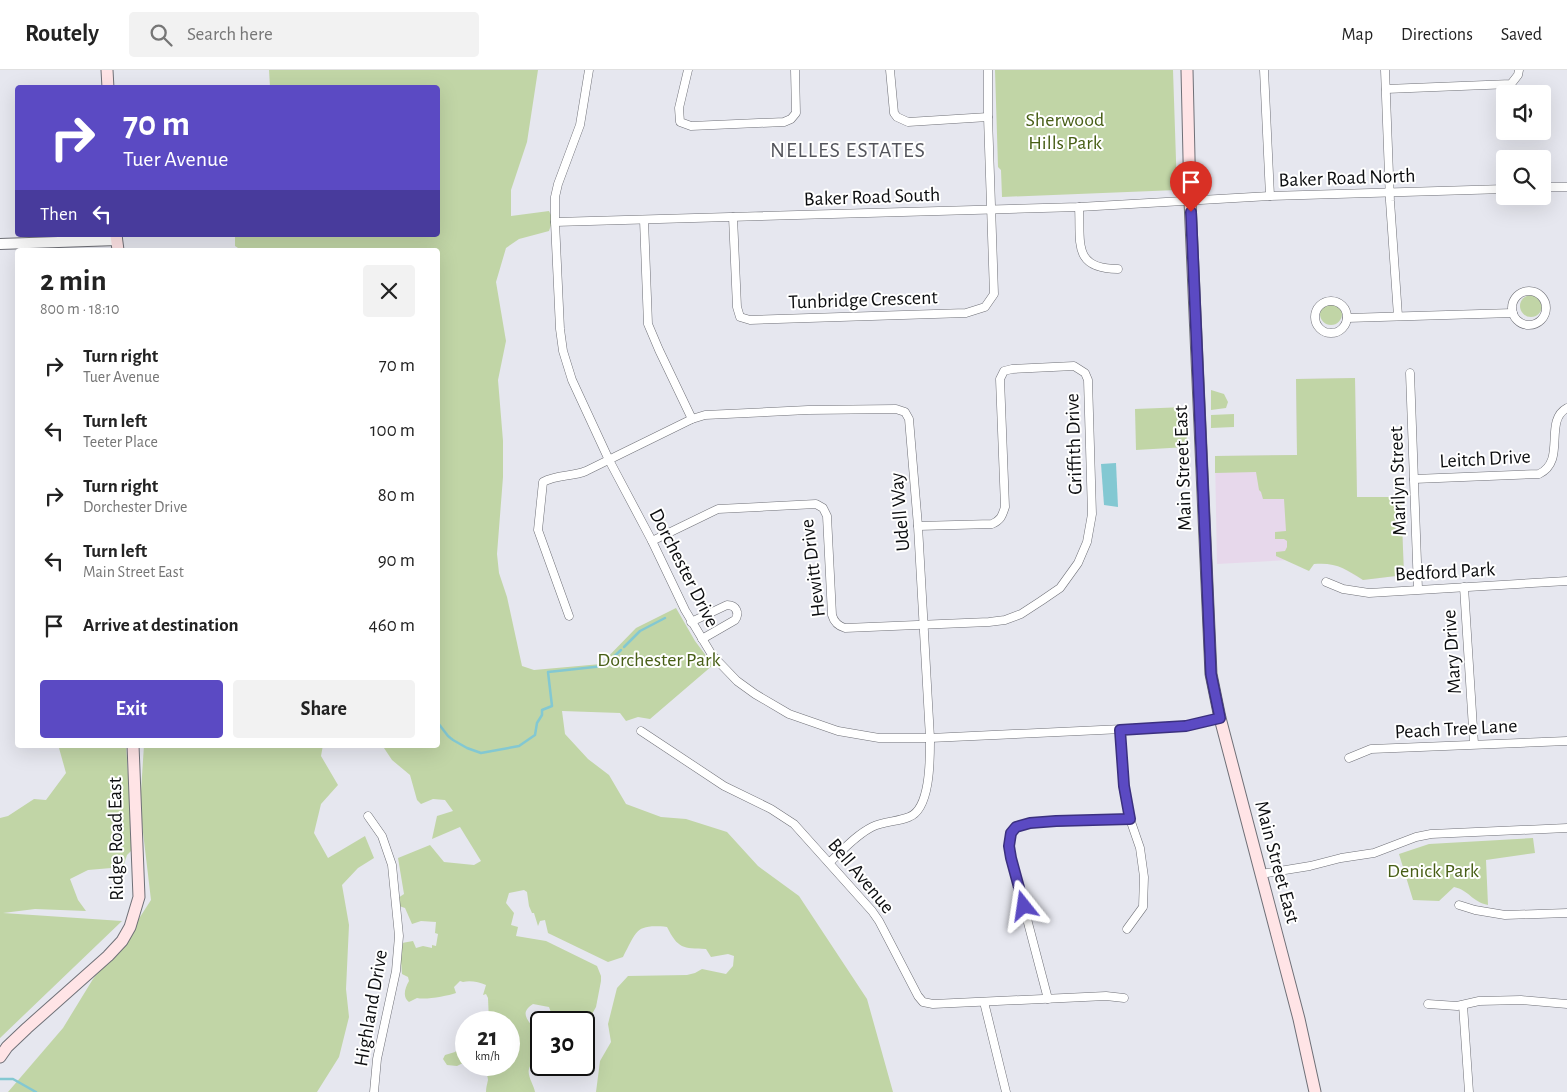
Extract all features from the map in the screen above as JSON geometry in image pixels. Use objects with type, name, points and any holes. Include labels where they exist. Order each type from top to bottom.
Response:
[{"type":"main road","points":[[107,70],[108,85]]},
{"type":"main road","name":"Main Street East","points":[[1187,70],[1190,201],[1211,674],[1220,718],[1299,1019],[1315,1092]]},
{"type":"main road","name":"Ridge Road East","points":[[0,1057],[27,1028],[108,956],[122,941],[130,927],[139,896],[133,748]]},
{"type":"street","name":"Dorchester Drive","points":[[589,70],[580,125],[555,197],[560,329],[563,351],[572,380],[610,460],[692,622],[712,655],[737,681],[788,714],[838,731],[878,738],[930,738],[1120,730],[1186,726],[1220,718]]},
{"type":"street","points":[[688,70],[679,108],[680,122],[691,126],[784,122],[791,119],[796,113],[796,70]]},
{"type":"street","points":[[890,70],[892,109],[897,117],[908,122],[988,117]]},
{"type":"street","points":[[988,70],[992,209]]},
{"type":"street","points":[[1264,70],[1270,196]]},
{"type":"street","points":[[1385,70],[1398,316]]},
{"type":"street","points":[[1386,89],[1511,84],[1520,70]]},
{"type":"street","points":[[1551,187],[1567,186]]},
{"type":"street","name":"Baker Road North","points":[[1190,201],[1270,196],[1496,189]]},
{"type":"street","name":"Baker Road South","points":[[555,222],[1079,207],[1190,201]]},
{"type":"street","points":[[1079,207],[1082,249],[1086,261],[1102,269],[1118,269]]},
{"type":"street","name":"Tunbridge Crescent","points":[[733,218],[737,307],[740,317],[750,320],[966,313],[985,307],[994,294],[992,209]]},
{"type":"street","points":[[644,220],[648,324],[692,419]]},
{"type":"street","points":[[0,244],[117,242]]},
{"type":"street","points":[[1527,291],[1538,294],[1545,302],[1543,318],[1534,324],[1524,324],[1515,318],[1513,313],[1512,307],[1517,296],[1527,291]]},
{"type":"street","points":[[1330,301],[1343,305],[1346,309],[1347,318],[1344,326],[1337,332],[1328,332],[1320,328],[1316,315],[1319,307],[1330,301]]},
{"type":"street","points":[[1347,318],[1513,313]]},
{"type":"street","name":"Griffith Drive","points":[[918,526],[992,524],[999,521],[1003,515],[1005,507],[1000,379],[1004,372],[1012,369],[1074,366],[1085,373],[1088,380],[1092,514],[1087,542],[1078,563],[1060,588],[1021,614],[1005,620],[989,622],[924,625]]},
{"type":"street","name":"Marilyn Street","points":[[1410,373],[1418,589]]},
{"type":"street","name":"Leitch Drive","points":[[1414,479],[1539,474],[1548,471],[1553,468],[1558,459],[1558,419],[1567,408]]},
{"type":"street","name":"Udell Way","points":[[569,616],[538,530],[543,482],[552,477],[580,473],[704,415],[799,410],[896,409],[906,412],[909,419],[918,526],[930,738],[930,773],[921,805],[917,812],[911,817],[871,828],[859,836],[830,862]]},
{"type":"street","name":"Hewitt Drive","points":[[652,541],[718,509],[816,504],[823,508],[827,516],[832,615],[836,624],[845,628],[924,625]]},
{"type":"street","name":"Bedford Park","points":[[1326,582],[1343,589],[1369,592],[1567,581]]},
{"type":"street","name":"Mary Drive","points":[[1464,587],[1474,744]]},
{"type":"street","points":[[692,622],[727,605],[735,608],[737,614],[734,620],[702,639]]},
{"type":"street","points":[[1120,730],[1124,786],[1130,819],[1140,848],[1144,877],[1143,907],[1127,929]]},
{"type":"street","name":"Bell Avenue","points":[[641,731],[724,786],[785,817],[804,833],[880,921],[902,966],[923,1002],[933,1004],[984,1002]]},
{"type":"street","name":"Peach Tree Lane","points":[[1349,758],[1371,749],[1567,741]]},
{"type":"street","name":"Highland Drive","points":[[368,816],[382,836],[392,865],[399,936],[396,971],[377,1059],[374,1092]]},
{"type":"street","points":[[1048,999],[1011,858],[1009,846],[1011,833],[1020,825],[1030,823],[1130,819]]},
{"type":"street","points":[[1261,874],[1374,853],[1416,836],[1567,828]]},
{"type":"street","points":[[1460,905],[1475,910],[1505,915],[1567,913]]},
{"type":"street","points":[[1006,1092],[984,1002],[1106,996],[1124,998]]},
{"type":"street","points":[[1428,1004],[1463,1005],[1479,1001],[1521,1000],[1567,1004]]},
{"type":"street","points":[[1463,1005],[1469,1092]]},
{"type":"shaded area","points":[[1355,378],[1357,497],[1401,497],[1404,575],[1363,580],[1326,558],[1217,564],[1215,456],[1297,455],[1296,379]]},
{"type":"green space","name":"Dorchester Park","points":[[269,70],[538,70],[527,142],[511,190],[511,216],[549,211],[553,219],[549,231],[519,239],[506,248],[496,282],[506,341],[498,380],[503,441],[503,477],[497,554],[499,573],[507,597],[522,666],[534,670],[601,664],[636,628],[676,608],[695,641],[713,665],[650,719],[638,717],[626,721],[620,713],[562,711],[565,734],[588,759],[609,775],[626,804],[661,817],[686,819],[727,832],[758,866],[799,896],[867,999],[893,1092],[596,1092],[600,1061],[611,1042],[608,1024],[617,988],[628,976],[687,975],[702,969],[726,974],[733,966],[734,956],[728,954],[711,957],[706,949],[682,946],[674,940],[667,927],[656,926],[643,928],[638,931],[623,957],[608,962],[548,933],[545,920],[540,921],[538,926],[534,913],[532,913],[529,906],[527,892],[524,890],[509,893],[506,903],[514,913],[511,925],[518,927],[516,936],[546,941],[597,966],[601,976],[594,1011],[550,1011],[549,1007],[533,1004],[528,1008],[526,1016],[530,1023],[529,1072],[535,1092],[486,1092],[487,1076],[520,1076],[520,1011],[489,1011],[488,998],[486,994],[483,995],[486,985],[460,981],[454,987],[456,993],[417,998],[409,1002],[405,998],[406,987],[409,981],[408,977],[402,974],[400,950],[402,943],[413,941],[416,948],[423,946],[432,948],[432,945],[436,946],[438,934],[435,933],[436,922],[421,921],[412,924],[405,908],[399,906],[398,898],[404,894],[398,858],[430,845],[444,862],[474,865],[481,861],[460,827],[432,839],[437,816],[453,811],[445,800],[433,799],[421,804],[417,800],[410,775],[392,760],[384,748],[440,748],[440,248],[238,248],[235,246],[235,237],[440,237],[440,85],[270,85]]},
{"type":"green space","name":"Sherwood Hills Park","points":[[995,70],[1173,70],[1177,190],[1002,197],[1001,170],[998,167]]},
{"type":"green space","points":[[1531,295],[1539,298],[1542,306],[1539,314],[1531,317],[1523,314],[1520,306],[1523,298]]},
{"type":"green space","points":[[1331,303],[1339,306],[1342,314],[1339,322],[1331,325],[1323,322],[1320,314],[1323,306]]},
{"type":"green space","points":[[1355,378],[1357,497],[1401,497],[1404,575],[1363,580],[1335,565],[1314,564],[1309,571],[1276,556],[1276,552],[1285,551],[1287,547],[1287,541],[1284,539],[1275,539],[1275,532],[1286,531],[1284,499],[1263,499],[1259,490],[1256,472],[1215,473],[1215,456],[1297,455],[1296,379]]},
{"type":"green space","points":[[1211,390],[1224,394],[1228,402],[1226,408],[1211,410]]},
{"type":"green space","points":[[1186,407],[1187,447],[1136,450],[1135,409]]},
{"type":"green space","points":[[1234,414],[1234,427],[1211,428],[1211,415]]},
{"type":"green space","points":[[59,748],[126,748],[133,849],[127,855],[123,867],[88,870],[70,879],[78,900],[86,911],[35,909],[3,913],[122,921],[0,1038],[0,818],[8,816],[34,799],[46,800],[66,773]]},
{"type":"green space","points":[[144,748],[322,748],[321,756],[338,785],[321,804],[314,833],[328,858],[365,836],[374,858],[358,868],[342,885],[349,925],[346,989],[349,1017],[339,1057],[317,1092],[8,1092],[63,1028],[93,979],[127,937],[151,900],[140,807]]},
{"type":"green space","name":"Denick Park","points":[[1533,838],[1535,853],[1486,860],[1488,905],[1454,887],[1439,901],[1413,900],[1399,854],[1429,844]]},
{"type":"green space","points":[[455,1052],[455,1066],[447,1065],[443,1059],[445,1055]]},
{"type":"water","points":[[1116,463],[1118,507],[1104,505],[1101,464]]},
{"type":"waterway","points":[[624,647],[640,631],[665,618]]},
{"type":"waterway","points":[[440,726],[453,740],[481,753],[519,746],[535,735],[542,710],[552,706],[548,672],[604,666],[621,650]]},
{"type":"waterway","points":[[0,1079],[13,1079],[36,1092]]},
{"type":"district","name":"NELLES ESTATES","points":[[848,150]]},
{"type":"route","points":[[1024,906],[1009,846],[1011,833],[1016,827],[1030,823],[1056,821],[1130,819],[1124,786],[1120,730],[1186,726],[1220,718],[1211,674],[1191,212]]}]
